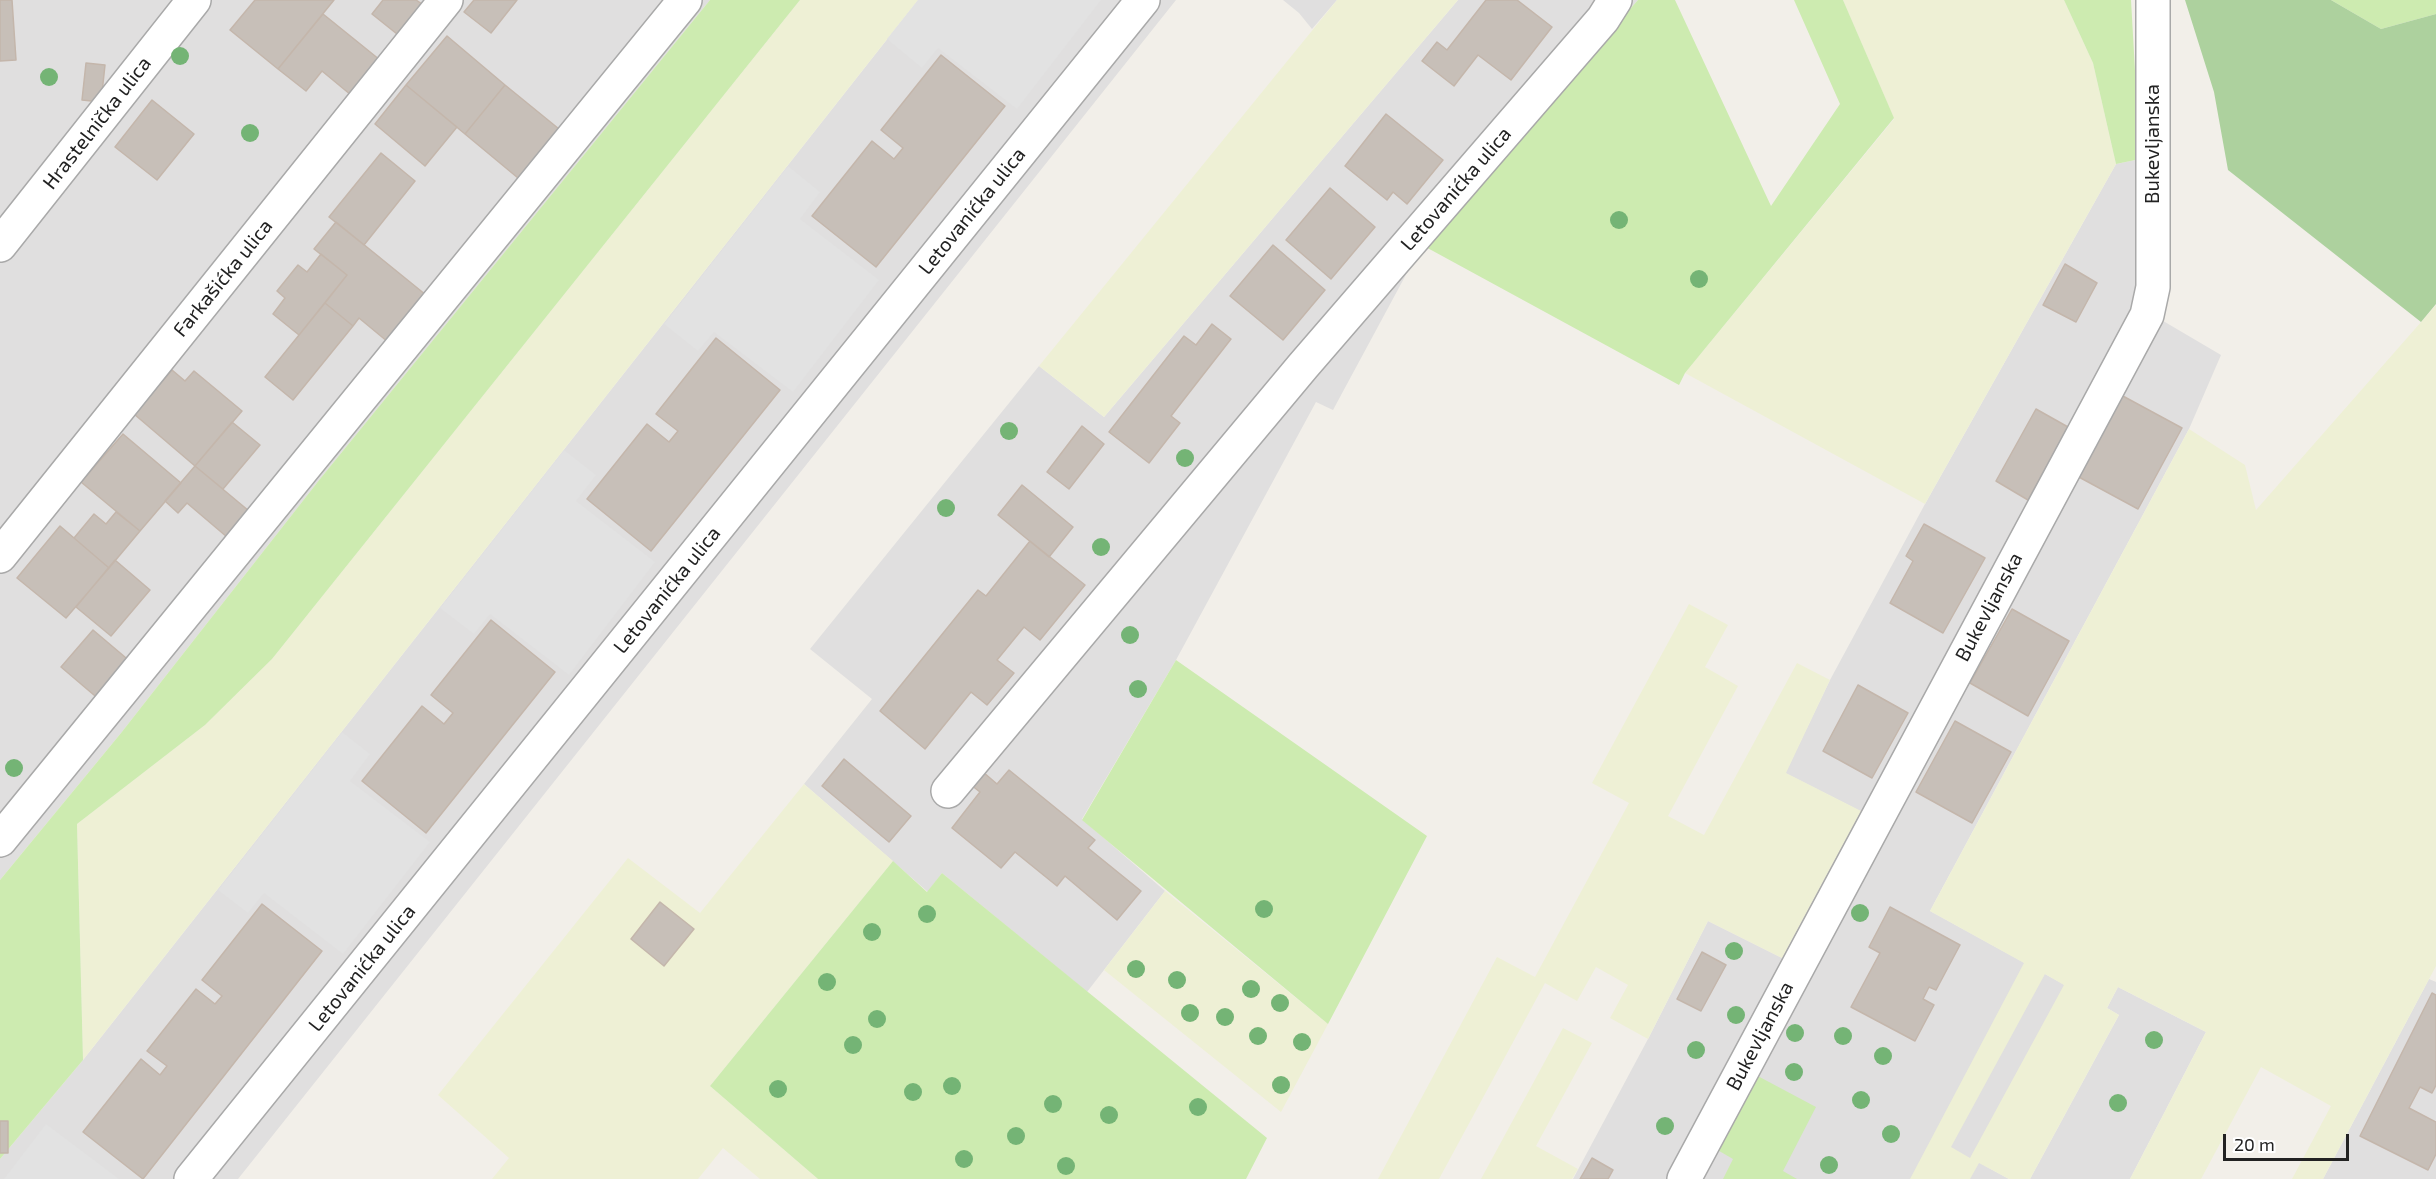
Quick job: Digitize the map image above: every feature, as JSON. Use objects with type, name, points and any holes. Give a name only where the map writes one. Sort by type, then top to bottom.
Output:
[{"type":"street","name":"Hrastelnička ulica","points":[[0,245],[194,0]]},
{"type":"street","name":"Farkašićka ulica","points":[[0,556],[446,0]]},
{"type":"street","points":[[0,840],[685,0]]},
{"type":"street","name":"Letovanićka ulica","points":[[191,1179],[1143,0]]},
{"type":"street","name":"Letovanićka ulica","points":[[948,791],[1302,366],[1595,28],[1615,0]]},
{"type":"street","name":"Bukevljanska","points":[[1684,1179],[2147,315],[2153,287],[2153,0]]},
{"type":"shaded area","points":[[0,0],[710,0],[320,479],[121,733],[0,880]]},
{"type":"shaded area","points":[[918,0],[1176,0],[238,1179],[0,1179],[0,1159],[83,1060]]},
{"type":"shaded area","points":[[918,0],[1101,0],[1017,109],[938,48],[922,68],[887,39]]},
{"type":"shaded area","points":[[1283,0],[1337,0],[1312,29],[1299,13]]},
{"type":"shaded area","points":[[1458,0],[1638,0],[1422,245],[1333,410],[1316,402],[1176,660],[1082,819],[1165,891],[1087,992],[942,873],[928,892],[804,784],[872,699],[810,649],[1039,366],[1104,417]]},
{"type":"shaded area","points":[[2140,159],[2136,305],[2221,355],[2189,429],[1930,911],[2065,985],[1971,1158],[2009,1179],[1573,1179],[1708,921],[1782,958],[1860,811],[1785,773],[1830,680],[1925,504],[2116,164]]},
{"type":"shaded area","points":[[788,166],[820,192],[800,219],[879,280],[793,392],[714,332],[698,351],[664,324]]},
{"type":"shaded area","points":[[564,450],[596,475],[576,501],[655,562],[569,675],[490,614],[474,634],[440,608]]},
{"type":"shaded area","points":[[342,732],[370,754],[350,781],[430,842],[343,954],[264,893],[248,913],[218,890]]},
{"type":"shaded area","points":[[2429,979],[2436,982],[2436,1179],[2323,1179]]},
{"type":"shaded area","points":[[2118,987],[2206,1032],[2130,1179],[2030,1179],[2119,1015],[2107,1008]]},
{"type":"shaded area","points":[[46,1124],[119,1179],[4,1179]]},
{"type":"green space","points":[[710,0],[800,0],[272,659],[205,725],[77,824],[83,1060],[0,1159],[0,880],[121,733],[320,479]]},
{"type":"green space","points":[[800,0],[918,0],[83,1060],[77,824],[205,725],[272,659]]},
{"type":"green space","points":[[1337,0],[1458,0],[1104,417],[1039,366]]},
{"type":"green space","points":[[1638,0],[1675,0],[1771,206],[1840,104],[1794,0],[1843,0],[1894,118],[1685,373],[1679,385],[1422,245]]},
{"type":"green space","points":[[1843,0],[2064,0],[2093,63],[2116,164],[1925,504],[1685,373],[1894,119]]},
{"type":"green space","points":[[2064,0],[2131,0],[2140,159],[2116,164],[2093,63]]},
{"type":"green space","points":[[2185,0],[2331,0],[2381,29],[2436,14],[2436,304],[2421,322],[2228,170],[2214,92]]},
{"type":"green space","points":[[2331,0],[2436,0],[2436,14],[2381,29]]},
{"type":"green space","points":[[2436,305],[2436,966],[2323,1179],[2292,1179],[2331,1106],[2261,1067],[2201,1179],[2130,1179],[2206,1032],[2118,987],[2107,1008],[2119,1015],[2030,1179],[2009,1179],[1979,1163],[1970,1179],[1910,1179],[2024,963],[1930,911],[2189,429],[2245,465],[2256,510]],"holes":[[[2045,974],[2064,985],[1970,1158],[1951,1147]]]},
{"type":"green space","points":[[1689,604],[1728,625],[1705,667],[1738,686],[1668,816],[1704,835],[1797,663],[1830,680],[1786,773],[1861,811],[1782,958],[1708,921],[1648,1039],[1610,1018],[1628,985],[1596,967],[1577,1001],[1545,983],[1439,1179],[1378,1179],[1497,957],[1535,977],[1629,803],[1592,783]]},
{"type":"green space","points":[[1176,660],[1427,836],[1328,1024],[1082,820]]},
{"type":"green space","points":[[804,784],[893,861],[710,1086],[818,1179],[760,1179],[723,1148],[698,1179],[492,1179],[509,1158],[438,1095],[628,858],[700,913]]},
{"type":"green space","points":[[893,861],[927,892],[942,873],[1267,1138],[1246,1179],[818,1179],[710,1086]]},
{"type":"green space","points":[[1165,891],[1328,1024],[1281,1112],[1104,970]]},
{"type":"green space","points":[[1563,1028],[1592,1043],[1536,1146],[1578,1169],[1572,1179],[1481,1179]]},
{"type":"green space","points":[[1754,1074],[1816,1107],[1783,1171],[1797,1179],[1723,1179],[1733,1159],[1714,1148]]},
{"type":"building","points":[[0,0],[12,0],[16,60],[0,61]]},
{"type":"building","points":[[255,0],[334,0],[278,69],[230,30]]},
{"type":"building","points":[[383,0],[416,0],[422,4],[397,34],[372,14]]},
{"type":"building","points":[[474,0],[517,0],[491,33],[464,12]]},
{"type":"building","points":[[1486,0],[1517,0],[1552,27],[1511,80],[1478,55],[1454,86],[1422,61],[1437,42],[1447,50]]},
{"type":"building","points":[[323,14],[380,60],[351,95],[322,71],[306,91],[278,69]]},
{"type":"building","points":[[447,36],[505,85],[465,134],[406,85]]},
{"type":"building","points":[[941,55],[1005,106],[876,267],[812,216],[872,141],[894,159],[903,148],[881,130]]},
{"type":"building","points":[[86,63],[105,65],[101,102],[82,100]]},
{"type":"building","points":[[406,85],[457,127],[425,166],[375,124]]},
{"type":"building","points":[[505,85],[559,129],[518,178],[465,134]]},
{"type":"building","points":[[152,100],[194,134],[157,180],[115,147]]},
{"type":"building","points":[[1386,114],[1443,160],[1407,204],[1393,192],[1387,200],[1345,166]]},
{"type":"building","points":[[381,153],[415,181],[364,245],[329,217]]},
{"type":"building","points":[[1330,188],[1375,227],[1331,279],[1286,240]]},
{"type":"building","points":[[336,222],[426,295],[388,342],[359,318],[353,326],[325,303],[347,275],[314,249]]},
{"type":"building","points":[[1273,245],[1325,290],[1283,340],[1230,296]]},
{"type":"building","points":[[321,254],[347,275],[299,335],[273,314],[285,298],[277,291],[298,265],[307,272]]},
{"type":"building","points":[[2065,264],[2097,283],[2076,322],[2043,305]]},
{"type":"building","points":[[325,303],[353,326],[293,400],[265,377]]},
{"type":"building","points":[[1212,324],[1231,339],[1171,416],[1180,423],[1149,463],[1109,432],[1184,336],[1196,345]]},
{"type":"building","points":[[716,338],[780,390],[651,551],[587,499],[647,424],[669,442],[678,431],[656,414]]},
{"type":"building","points":[[172,370],[185,381],[194,371],[242,411],[195,466],[134,414]]},
{"type":"building","points":[[2121,395],[2182,428],[2138,509],[2077,476]]},
{"type":"building","points":[[2036,409],[2068,427],[2028,500],[1996,481]]},
{"type":"building","points":[[232,422],[260,445],[223,489],[195,466]]},
{"type":"building","points":[[1082,426],[1104,444],[1069,489],[1047,472]]},
{"type":"building","points":[[123,434],[181,483],[140,531],[81,482]]},
{"type":"building","points":[[195,466],[249,511],[227,537],[187,503],[178,513],[165,501]]},
{"type":"building","points":[[1022,485],[1073,527],[1049,557],[998,515]]},
{"type":"building","points":[[116,512],[140,531],[109,568],[74,538],[94,514],[106,524]]},
{"type":"building","points":[[1924,524],[1985,558],[1943,633],[1890,603],[1913,561],[1906,556]]},
{"type":"building","points":[[60,526],[109,568],[66,618],[17,578]]},
{"type":"building","points":[[1030,541],[1085,585],[1040,640],[1024,627],[997,660],[1014,673],[987,705],[971,692],[925,749],[880,711],[978,590],[986,596]]},
{"type":"building","points":[[115,560],[150,590],[111,636],[76,607]]},
{"type":"building","points":[[2012,609],[2069,641],[2028,716],[1970,683]]},
{"type":"building","points":[[491,620],[555,672],[426,833],[362,781],[422,706],[444,724],[453,713],[431,695]]},
{"type":"building","points":[[93,630],[132,663],[101,701],[61,667]]},
{"type":"building","points":[[1858,685],[1908,713],[1872,778],[1823,751]]},
{"type":"building","points":[[1955,721],[2011,752],[1972,823],[1916,792]]},
{"type":"building","points":[[844,759],[911,816],[889,842],[822,786]]},
{"type":"building","points":[[1009,770],[1095,840],[1088,848],[1141,891],[1117,920],[1065,876],[1057,886],[1015,852],[1001,868],[952,828],[980,792],[971,785],[983,772],[997,784]]},
{"type":"building","points":[[660,902],[694,929],[664,966],[631,939]]},
{"type":"building","points":[[262,904],[322,951],[143,1179],[83,1132],[141,1059],[160,1075],[167,1066],[147,1051],[196,989],[215,1004],[222,996],[202,980]]},
{"type":"building","points":[[1890,907],[1960,945],[1936,990],[1929,987],[1923,999],[1934,1005],[1915,1041],[1851,1007],[1880,953],[1869,947]]},
{"type":"building","points":[[1702,952],[1726,965],[1701,1011],[1677,999]]},
{"type":"building","points":[[2432,993],[2436,995],[2436,1085],[2432,1093],[2420,1087],[2409,1108],[2436,1122],[2436,1154],[2428,1170],[2360,1136]]},
{"type":"building","points":[[0,1121],[8,1121],[8,1153],[0,1153]]},
{"type":"building","points":[[1592,1158],[1613,1170],[1608,1179],[1580,1179]]}]
